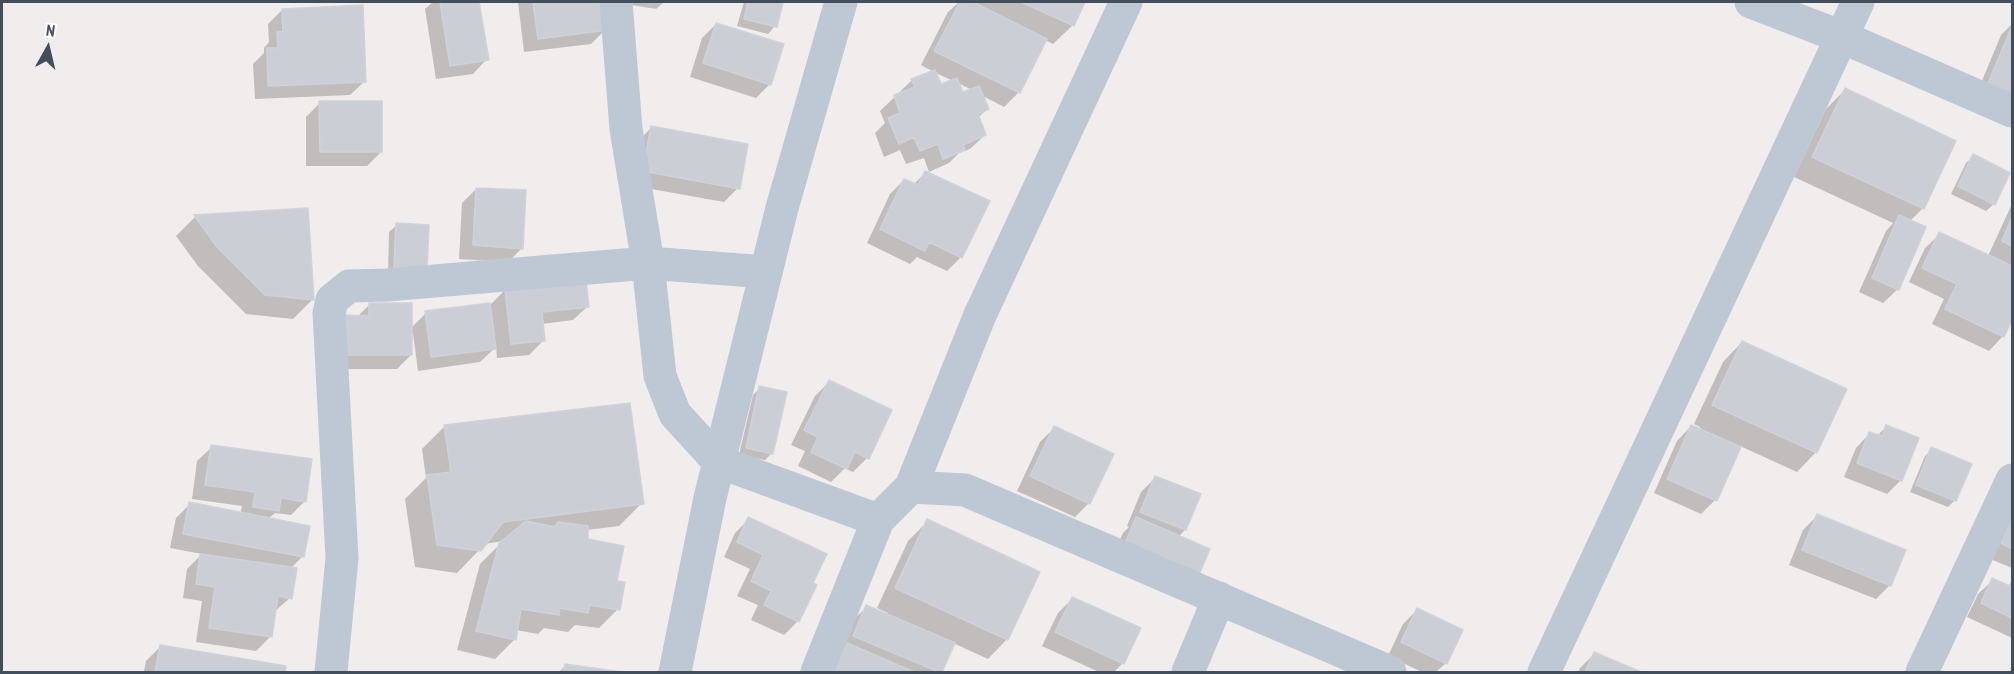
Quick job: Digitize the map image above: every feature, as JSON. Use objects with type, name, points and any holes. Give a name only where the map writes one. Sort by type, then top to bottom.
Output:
[{"type":"street","points":[[616,2],[626,129],[648,263],[660,376],[675,414],[719,462],[878,520]]},
{"type":"street","points":[[675,672],[710,498],[785,196],[841,2]]},
{"type":"street","points":[[817,672],[878,520],[911,487],[980,315],[1126,2]]},
{"type":"street","points":[[1751,2],[1842,36],[2013,111]]},
{"type":"street","points":[[1544,672],[1858,2]]},
{"type":"street","points":[[331,672],[342,558],[329,312],[332,300],[349,286],[387,285],[648,263],[766,272]]},
{"type":"street","points":[[1922,672],[2013,480]]},
{"type":"street","points":[[911,487],[964,490],[1390,672]]},
{"type":"street","points":[[1188,672],[1219,598]]},
{"type":"building","points":[[440,2],[479,2],[489,60],[450,66]]},
{"type":"building","points":[[533,2],[603,2],[607,30],[538,39]]},
{"type":"building","points":[[748,2],[783,2],[777,27],[744,19]]},
{"type":"building","points":[[960,2],[973,2],[1047,39],[1020,93],[934,51]]},
{"type":"building","points":[[1021,2],[1085,2],[1074,26]]},
{"type":"building","points":[[363,5],[366,82],[268,86],[267,48],[278,48],[277,32],[283,32],[282,9]]},
{"type":"building","points":[[716,23],[784,44],[771,85],[703,63]]},
{"type":"building","points":[[2012,26],[2012,105],[1984,93]]},
{"type":"building","points":[[935,70],[941,84],[957,78],[963,92],[979,86],[989,109],[978,114],[986,135],[963,145],[965,150],[943,159],[938,144],[920,151],[914,137],[899,144],[888,118],[900,113],[894,95],[915,87],[911,79]]},
{"type":"building","points":[[1845,88],[1956,141],[1924,209],[1812,157]]},
{"type":"building","points":[[319,101],[382,101],[382,152],[320,152]]},
{"type":"building","points":[[651,126],[748,144],[740,189],[643,171]]},
{"type":"building","points":[[1973,154],[2010,173],[1995,205],[1958,186]]},
{"type":"building","points":[[925,171],[990,201],[962,258],[929,242],[925,251],[880,229],[904,179],[918,185]]},
{"type":"building","points":[[476,188],[526,190],[523,249],[473,245]]},
{"type":"building","points":[[308,208],[314,300],[265,295],[217,247],[194,215]]},
{"type":"building","points":[[1899,215],[1926,227],[1899,290],[1872,278]]},
{"type":"building","points":[[2012,217],[2012,246],[2002,241]]},
{"type":"building","points":[[396,223],[429,225],[427,269],[394,268]]},
{"type":"building","points":[[1939,232],[2012,266],[2012,320],[2004,337],[1945,309],[1957,284],[1922,268]]},
{"type":"building","points":[[586,280],[589,307],[542,312],[545,341],[511,344],[505,289]]},
{"type":"building","points":[[369,303],[412,303],[412,355],[342,355],[342,315],[369,316]]},
{"type":"building","points":[[490,303],[496,349],[431,357],[425,311]]},
{"type":"building","points":[[1742,341],[1847,389],[1817,453],[1712,405]]},
{"type":"building","points":[[829,380],[892,410],[869,459],[855,452],[847,469],[811,452],[818,437],[804,430]]},
{"type":"building","points":[[759,386],[787,392],[773,454],[746,448]]},
{"type":"building","points":[[630,403],[644,504],[503,522],[481,551],[437,545],[427,475],[451,472],[444,425]]},
{"type":"building","points":[[1691,425],[1741,447],[1717,501],[1667,479]]},
{"type":"building","points":[[1886,425],[1919,438],[1902,481],[1857,463],[1869,432],[1882,436]]},
{"type":"building","points":[[1054,426],[1114,454],[1090,504],[1030,476]]},
{"type":"building","points":[[211,445],[312,459],[306,502],[281,498],[279,511],[253,507],[255,492],[205,485]]},
{"type":"building","points":[[1931,447],[1972,464],[1956,501],[1916,485]]},
{"type":"building","points":[[1155,476],[1201,494],[1186,530],[1140,512]]},
{"type":"building","points":[[189,502],[310,526],[304,557],[183,534]]},
{"type":"building","points":[[1817,514],[1906,550],[1891,586],[1802,550]]},
{"type":"building","points":[[748,517],[827,554],[813,583],[817,585],[799,622],[764,605],[771,591],[751,581],[763,555],[737,542]]},
{"type":"building","points":[[1136,517],[1210,549],[1197,579],[1124,546]]},
{"type":"building","points":[[2012,517],[2012,549],[2001,543]]},
{"type":"building","points":[[927,519],[1040,572],[1008,640],[895,588]]},
{"type":"building","points":[[526,521],[555,527],[558,522],[588,526],[588,539],[624,546],[617,581],[625,582],[620,610],[590,605],[588,613],[560,608],[559,615],[521,609],[516,640],[476,631],[499,543]]},
{"type":"building","points":[[200,554],[297,568],[292,599],[278,596],[272,637],[209,628],[215,587],[196,584]]},
{"type":"building","points":[[1992,578],[2012,587],[2012,618],[1981,603]]},
{"type":"building","points":[[1072,597],[1141,628],[1124,664],[1055,632]]},
{"type":"building","points":[[866,605],[955,643],[942,672],[853,636]]},
{"type":"building","points":[[1417,608],[1463,630],[1447,664],[1401,642]]},
{"type":"building","points":[[847,643],[914,672],[834,672]]},
{"type":"building","points":[[160,645],[286,666],[285,672],[155,672]]},
{"type":"building","points":[[1594,652],[1641,672],[1585,672]]},
{"type":"building","points":[[565,664],[622,672],[563,672]]}]
